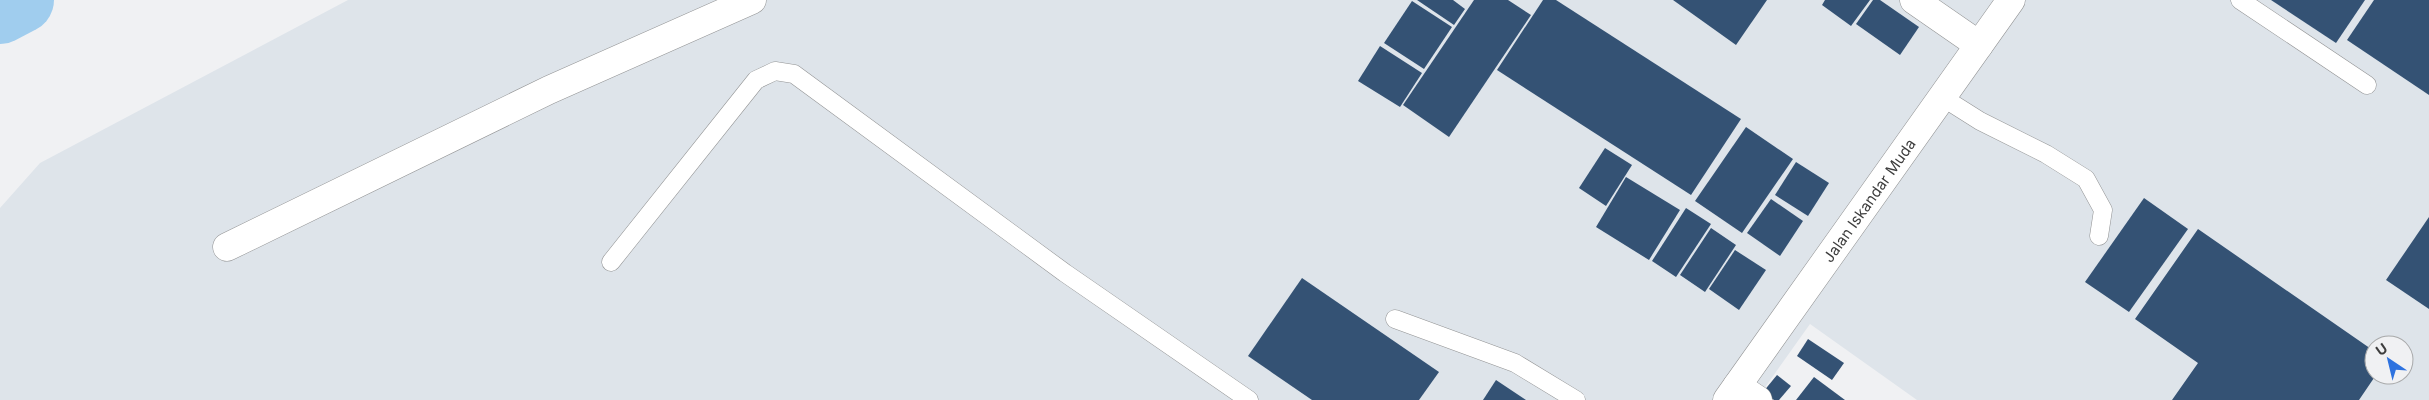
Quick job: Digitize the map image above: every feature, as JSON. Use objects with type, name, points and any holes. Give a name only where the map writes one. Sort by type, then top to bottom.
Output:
[{"type":"street","points":[[227,247],[549,90],[752,0]]},
{"type":"street","points":[[1914,0],[1979,45]]},
{"type":"street","name":"Jalan Iskandar Muda","points":[[1741,395],[1942,97],[2011,0]]},
{"type":"lane","points":[[2240,0],[2367,85]]},
{"type":"lane","points":[[611,262],[756,80],[776,71],[794,74],[1065,273],[1249,400]]},
{"type":"lane","points":[[1942,97],[1980,121],[2046,154],[2086,179],[2103,210],[2099,236]]},
{"type":"lane","points":[[1395,319],[1515,363],[1576,400]]},
{"type":"shaded area","points":[[348,0],[2429,0],[2429,400],[1917,400],[1810,324],[1756,400],[0,400],[0,208],[40,163]]},
{"type":"building","points":[[1417,0],[1453,0],[1465,9],[1454,25]]},
{"type":"building","points":[[1474,0],[1508,0],[1531,15],[1449,137],[1403,105]]},
{"type":"building","points":[[1543,0],[1556,0],[1741,119],[1691,195],[1497,70]]},
{"type":"building","points":[[1673,0],[1767,0],[1736,45]]},
{"type":"building","points":[[1825,0],[1870,0],[1851,26],[1822,5]]},
{"type":"building","points":[[1873,0],[1880,0],[1919,27],[1900,55],[1856,24]]},
{"type":"building","points":[[2271,0],[2365,0],[2336,43]]},
{"type":"building","points":[[2374,0],[2429,0],[2429,95],[2347,40]]},
{"type":"building","points":[[1412,1],[1452,27],[1424,69],[1384,43]]},
{"type":"building","points":[[1380,46],[1422,73],[1400,107],[1358,81]]},
{"type":"building","points":[[1746,127],[1793,159],[1742,233],[1695,201]]},
{"type":"building","points":[[1605,148],[1632,165],[1606,206],[1579,188]]},
{"type":"building","points":[[1796,162],[1829,183],[1808,216],[1775,195]]},
{"type":"building","points":[[1626,177],[1680,210],[1649,260],[1596,227]]},
{"type":"building","points":[[2144,198],[2188,229],[2129,312],[2085,282]]},
{"type":"building","points":[[1771,199],[1803,221],[1780,256],[1747,233]]},
{"type":"building","points":[[1686,208],[1711,224],[1676,277],[1652,261]]},
{"type":"building","points":[[2429,217],[2429,309],[2386,280]]},
{"type":"building","points":[[1711,228],[1736,245],[1705,292],[1680,275]]},
{"type":"building","points":[[2198,229],[2364,344],[2364,385],[2369,385],[2359,400],[2172,400],[2198,363],[2135,319]]},
{"type":"building","points":[[1735,250],[1766,270],[1739,310],[1709,289]]},
{"type":"building","points":[[1302,278],[1439,372],[1419,400],[1312,400],[1248,356]]},
{"type":"building","points":[[1808,339],[1844,363],[1832,380],[1797,356]]},
{"type":"building","points":[[1777,375],[1791,386],[1779,400],[1774,400],[1763,392]]},
{"type":"building","points":[[1814,377],[1845,400],[1796,400]]},
{"type":"building","points":[[1496,380],[1526,400],[1483,400]]},
{"type":"waterway","points":[[0,11],[21,0]]}]
